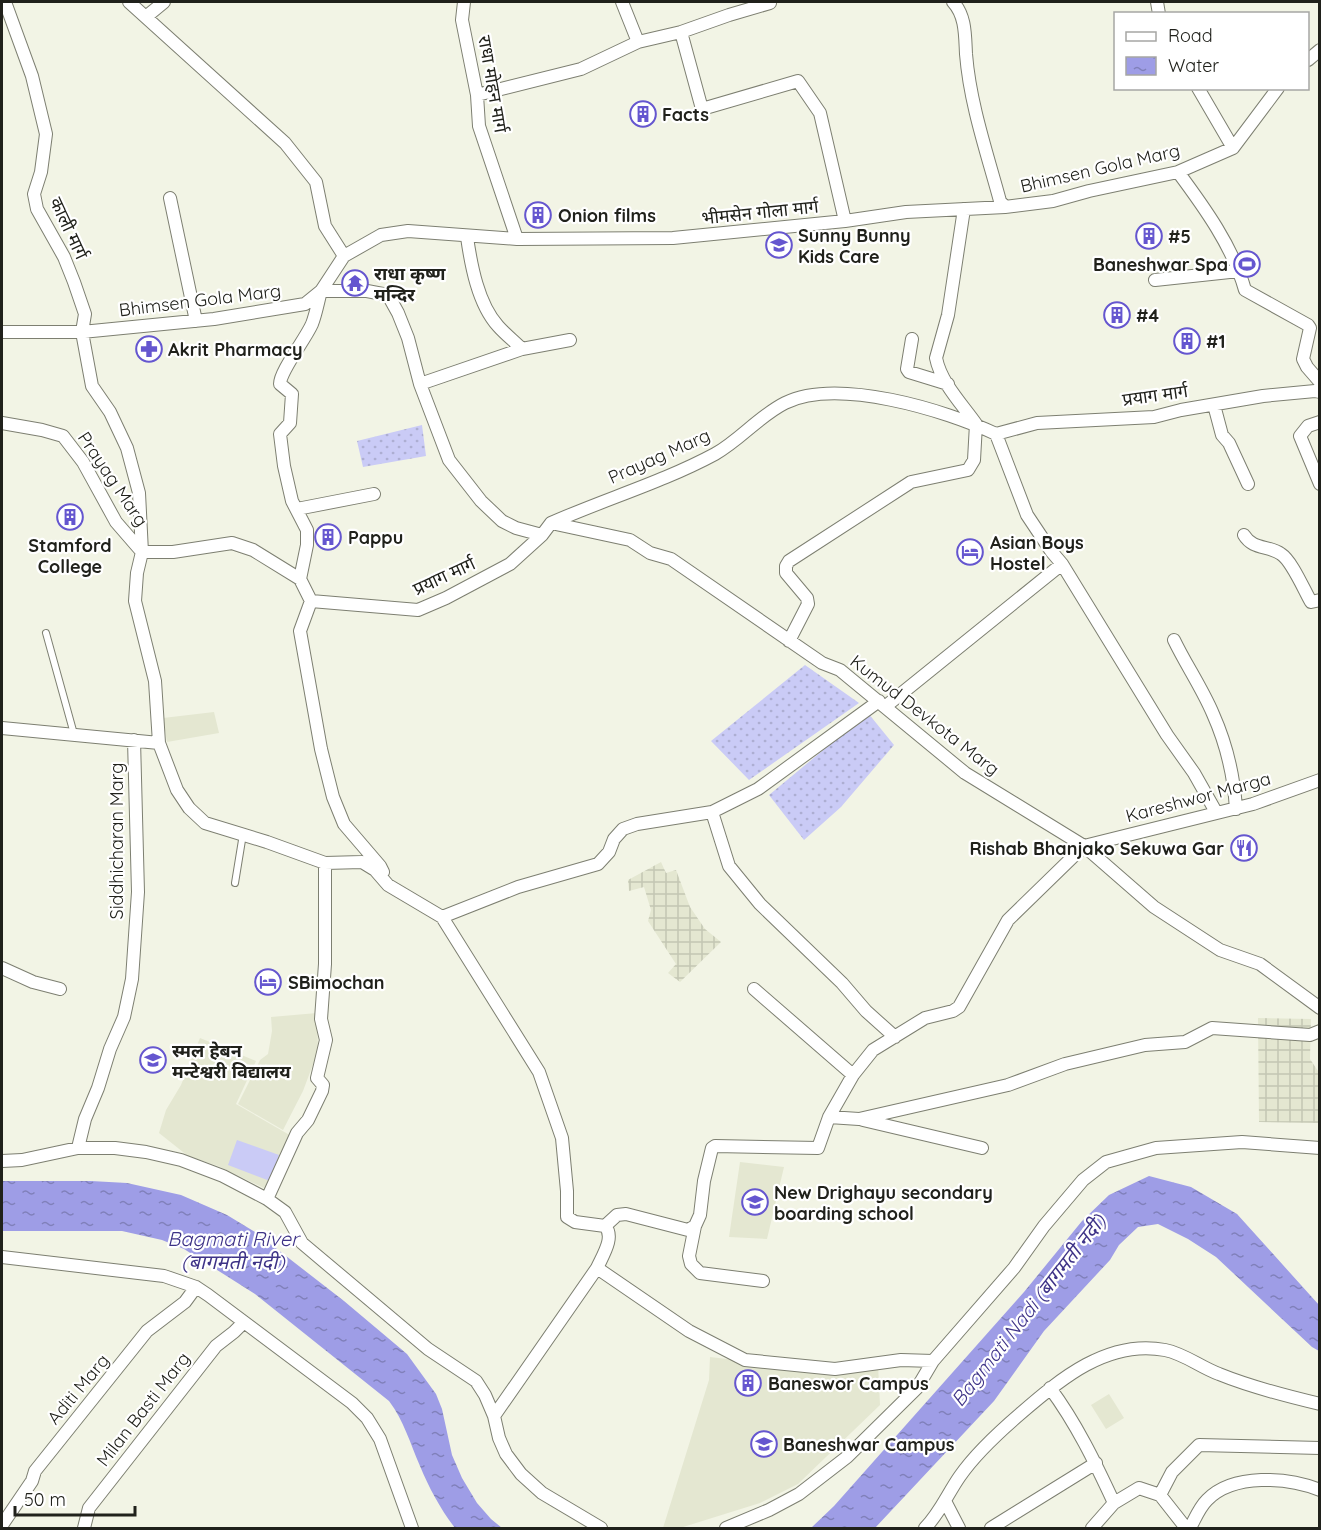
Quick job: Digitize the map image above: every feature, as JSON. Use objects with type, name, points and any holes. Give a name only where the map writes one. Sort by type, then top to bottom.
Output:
[{"type":"street","name":"काली मार्ग","points":[[5,2],[32,76],[46,134],[41,172],[34,194],[37,208],[47,230],[64,256],[74,282],[85,314],[82,332],[92,386],[110,412],[127,448],[139,493],[142,552],[137,573],[135,601],[155,681],[159,743],[177,790],[189,808],[205,823],[325,863]]},
{"type":"street","points":[[129,2],[285,142],[316,182],[325,226],[344,256]]},
{"type":"street","points":[[147,16],[164,2]]},
{"type":"street","name":"राधा मोहन मार्ग","points":[[464,2],[462,20],[477,95],[479,126],[517,239]]},
{"type":"street","points":[[622,2],[638,42]]},
{"type":"street","points":[[477,95],[580,69],[638,42],[681,32],[769,2]]},
{"type":"street","points":[[953,2],[961,10],[968,75],[978,120],[1000,201],[1005,207]]},
{"type":"street","points":[[681,32],[702,109],[798,81],[820,113],[845,221]]},
{"type":"street","points":[[1199,90],[1233,148]]},
{"type":"street","name":"Bhimsen Gola Marg","points":[[1005,207],[1053,201],[1178,172],[1233,148],[1276,90]]},
{"type":"street","points":[[1178,172],[1209,216],[1239,271],[1246,291],[1306,321],[1310,328],[1303,359],[1320,382]]},
{"type":"street","points":[[170,198],[196,321]]},
{"type":"street","name":"भीमसेन गोला मार्ग","points":[[517,239],[673,238],[845,221],[906,212],[1005,207]]},
{"type":"street","points":[[789,641],[808,604],[807,598],[786,573],[789,561],[910,482],[968,470],[974,460],[976,424],[953,394],[937,365],[936,358],[948,315],[964,210]]},
{"type":"street","name":"Bhimsen Gola Marg","points":[[2,332],[82,332],[196,321],[305,304],[321,291],[344,256],[381,235],[408,231],[517,239]]},
{"type":"street","points":[[467,237],[471,270],[482,298],[496,324],[522,349]]},
{"type":"street","points":[[1155,280],[1239,271]]},
{"type":"street","points":[[388,885],[380,866],[344,824],[333,797],[321,749],[300,631],[311,601],[300,579],[308,544],[307,530],[292,501],[284,466],[280,434],[290,423],[292,394],[280,384],[280,377],[300,348],[312,323],[321,291],[366,291],[388,296],[408,338],[420,384],[449,459],[481,501],[502,521],[516,528],[542,535],[551,523]]},
{"type":"street","points":[[912,339],[907,369],[909,372],[948,384]]},
{"type":"street","points":[[420,384],[522,349],[570,340]]},
{"type":"street","name":"प्रयाग मार्ग","points":[[996,434],[1037,423],[1154,417],[1263,396],[1315,390],[1320,392]]},
{"type":"street","name":"Prayag Marg","points":[[551,523],[717,453],[785,403],[821,394],[861,395],[916,405],[976,424],[996,434]]},
{"type":"street","points":[[1214,405],[1222,435],[1229,442],[1248,484]]},
{"type":"street","points":[[1320,422],[1308,426],[1300,436],[1320,484]]},
{"type":"street","name":"Prayag Marg","points":[[2,423],[63,436],[89,472],[116,522],[142,552],[173,552],[232,543],[253,550],[300,579]]},
{"type":"street","points":[[996,434],[1028,515],[1062,564],[1167,735],[1194,773],[1216,812]]},
{"type":"street","points":[[297,509],[374,495]]},
{"type":"street","name":"Kumud Devkota Marg","points":[[551,523],[630,540],[650,553],[671,559],[822,663],[840,670],[965,773],[1084,846],[1154,907],[1220,950],[1260,964],[1320,1008]]},
{"type":"street","name":"प्रयाग मार्ग","points":[[311,601],[418,610],[510,564],[542,535]]},
{"type":"street","points":[[1244,535],[1256,547],[1282,554],[1288,560],[1311,602],[1320,600]]},
{"type":"street","points":[[442,917],[518,887],[598,864],[609,852],[614,839],[623,829],[637,824],[712,812],[758,789],[882,703],[1062,564]]},
{"type":"street","points":[[1174,640],[1213,712],[1230,770],[1236,808]]},
{"type":"street","points":[[2,728],[159,743]]},
{"type":"street","name":"Siddhicharan Marg","points":[[78,1148],[85,1119],[124,1017],[132,979],[138,892],[134,740]]},
{"type":"street","name":"Kareshwor Marga","points":[[1084,846],[1236,808],[1320,780]]},
{"type":"street","points":[[712,812],[729,866],[760,904],[842,983],[866,1011],[895,1037]]},
{"type":"street","points":[[763,1281],[700,1273],[691,1264],[690,1256],[712,1148],[715,1146],[818,1148],[829,1117],[853,1075],[873,1050],[925,1018],[953,1011],[959,1007],[1008,920],[1084,846]]},
{"type":"street","points":[[267,1199],[297,1133],[308,1120],[323,1085],[317,1078],[326,1040],[321,1019],[325,964],[325,863],[362,862],[375,870],[388,885],[442,917],[539,1072],[562,1138],[567,1217],[570,1221],[605,1226],[609,1230],[609,1240],[597,1268],[495,1416]]},
{"type":"street","points":[[2,968],[33,982],[60,989]]},
{"type":"street","points":[[754,989],[853,1075]]},
{"type":"street","points":[[859,1119],[1008,1085],[1065,1064],[1145,1045],[1185,1042],[1212,1028],[1310,1035],[1320,1031]]},
{"type":"street","points":[[829,1117],[859,1119],[982,1148]]},
{"type":"street","points":[[726,1528],[769,1510],[799,1494],[847,1457],[917,1388],[933,1361],[1014,1268],[1044,1226],[1076,1188],[1106,1162],[1156,1148],[1242,1142],[1320,1148]]},
{"type":"street","points":[[2,1161],[22,1160],[78,1148],[115,1148],[146,1152],[182,1160],[223,1176],[267,1199],[285,1212],[302,1243],[428,1349],[476,1381],[495,1416],[499,1438],[506,1454],[521,1474],[542,1492],[601,1528]]},
{"type":"street","points":[[605,1226],[617,1215],[626,1214],[687,1230],[697,1220]]},
{"type":"street","points":[[2,1257],[164,1276],[196,1287],[352,1403],[367,1418],[380,1439],[412,1528]]},
{"type":"street","points":[[597,1268],[689,1331],[745,1360],[835,1369],[901,1360],[933,1361]]},
{"type":"street","name":"Aditi Marg","points":[[2,1525],[32,1481],[35,1471],[147,1331],[185,1302],[196,1287]]},
{"type":"street","name":"Milan Basti Marg","points":[[84,1528],[88,1508],[127,1456],[216,1346],[244,1322]]},
{"type":"street","points":[[925,1528],[934,1519],[961,1475],[1006,1426],[1050,1388],[1070,1374],[1102,1358],[1130,1350],[1154,1349],[1183,1356],[1215,1373],[1256,1387],[1320,1404]]},
{"type":"street","points":[[1050,1388],[1066,1410],[1096,1463],[1114,1503]]},
{"type":"street","points":[[1160,1495],[1172,1472],[1199,1445],[1320,1448]]},
{"type":"street","points":[[991,1528],[1096,1463]]},
{"type":"street","points":[[1092,1528],[1114,1503],[1139,1488],[1160,1495],[1188,1528],[1207,1499],[1245,1481],[1273,1479],[1308,1485],[1320,1490]]},
{"type":"street","points":[[945,1501],[959,1528]]},
{"type":"lane","points":[[46,633],[74,734]]},
{"type":"lane","points":[[235,883],[243,834]]},
{"type":"shaded area","points":[[422,425],[426,456],[363,467],[357,441]]},
{"type":"shaded area","points":[[805,665],[859,703],[749,780],[711,741]]},
{"type":"shaded area","points":[[214,712],[219,733],[167,742],[163,718]]},
{"type":"shaded area","points":[[868,713],[894,745],[841,807],[804,840],[769,795]]},
{"type":"shaded area","points":[[661,862],[666,873],[676,870],[690,907],[705,929],[721,942],[680,982],[668,973],[676,964],[648,921],[651,910],[644,887],[629,891],[628,880]]},
{"type":"shaded area","points":[[317,1013],[318,1051],[303,1091],[283,1130],[238,1104],[260,1060],[268,1054],[272,1031],[271,1017]]},
{"type":"shaded area","points":[[1258,1018],[1311,1019],[1310,1059],[1318,1071],[1318,1123],[1259,1122]]},
{"type":"shaded area","points":[[200,1038],[256,1061],[236,1104],[293,1137],[268,1190],[218,1166],[188,1156],[159,1133],[166,1110],[181,1085]]},
{"type":"shaded area","points":[[237,1140],[279,1155],[270,1181],[228,1165]]},
{"type":"shaded area","name":"New Drighayu secondary boarding school","points":[[740,1162],[784,1167],[767,1239],[729,1237]]},
{"type":"shaded area","name":"Baneshwar Campus","points":[[710,1357],[878,1364],[880,1405],[798,1484],[760,1503],[680,1528],[663,1528],[709,1380]]},
{"type":"shaded area","points":[[1109,1394],[1124,1418],[1106,1429],[1091,1405]]},
{"type":"water","name":"Bagmati Nadi (बागमती नदी)","points":[[1149,1176],[1191,1187],[1237,1214],[1319,1305],[1319,1351],[1216,1257],[1158,1224],[1138,1227],[1119,1245],[1110,1260],[1044,1331],[994,1401],[875,1528],[811,1528],[834,1506],[1024,1292],[1082,1221],[1109,1195]]},
{"type":"water","name":"Bagmati River (बागमती नदी)","points":[[2,1181],[127,1183],[181,1195],[227,1215],[255,1232],[344,1301],[407,1354],[436,1394],[442,1409],[452,1455],[462,1478],[477,1503],[502,1528],[455,1528],[431,1491],[403,1424],[389,1401],[255,1294],[184,1249],[162,1240],[122,1231],[2,1231]]},
{"type":"place","name":"Facts","points":[[643,114]]},
{"type":"place","name":"Onion films","points":[[538,215]]},
{"type":"place","name":"#5","points":[[1149,236]]},
{"type":"place","name":"Sunny Bunny Kids Care","points":[[779,245]]},
{"type":"place","name":"Baneshwar Spa","points":[[1247,264]]},
{"type":"place","name":"राधा कृष्ण मन्दिर","points":[[355,283]]},
{"type":"place","name":"#4","points":[[1117,315]]},
{"type":"place","name":"#1","points":[[1187,341]]},
{"type":"place","name":"Akrit Pharmacy","points":[[149,349]]},
{"type":"place","name":"Stamford College","points":[[70,517]]},
{"type":"place","name":"Pappu","points":[[328,537]]},
{"type":"place","name":"Asian Boys Hostel","points":[[970,552]]},
{"type":"place","name":"Rishab Bhanjako Sekuwa Gar","points":[[1244,848]]},
{"type":"place","name":"SBimochan","points":[[268,982]]},
{"type":"place","name":"स्मल हेबन मन्टेश्वरी विद्यालय","points":[[153,1060]]},
{"type":"place","name":"New Drighayu secondary boarding school","points":[[755,1202]]},
{"type":"place","name":"Baneswor Campus","points":[[748,1383]]},
{"type":"place","name":"Baneshwar Campus","points":[[764,1444]]}]
